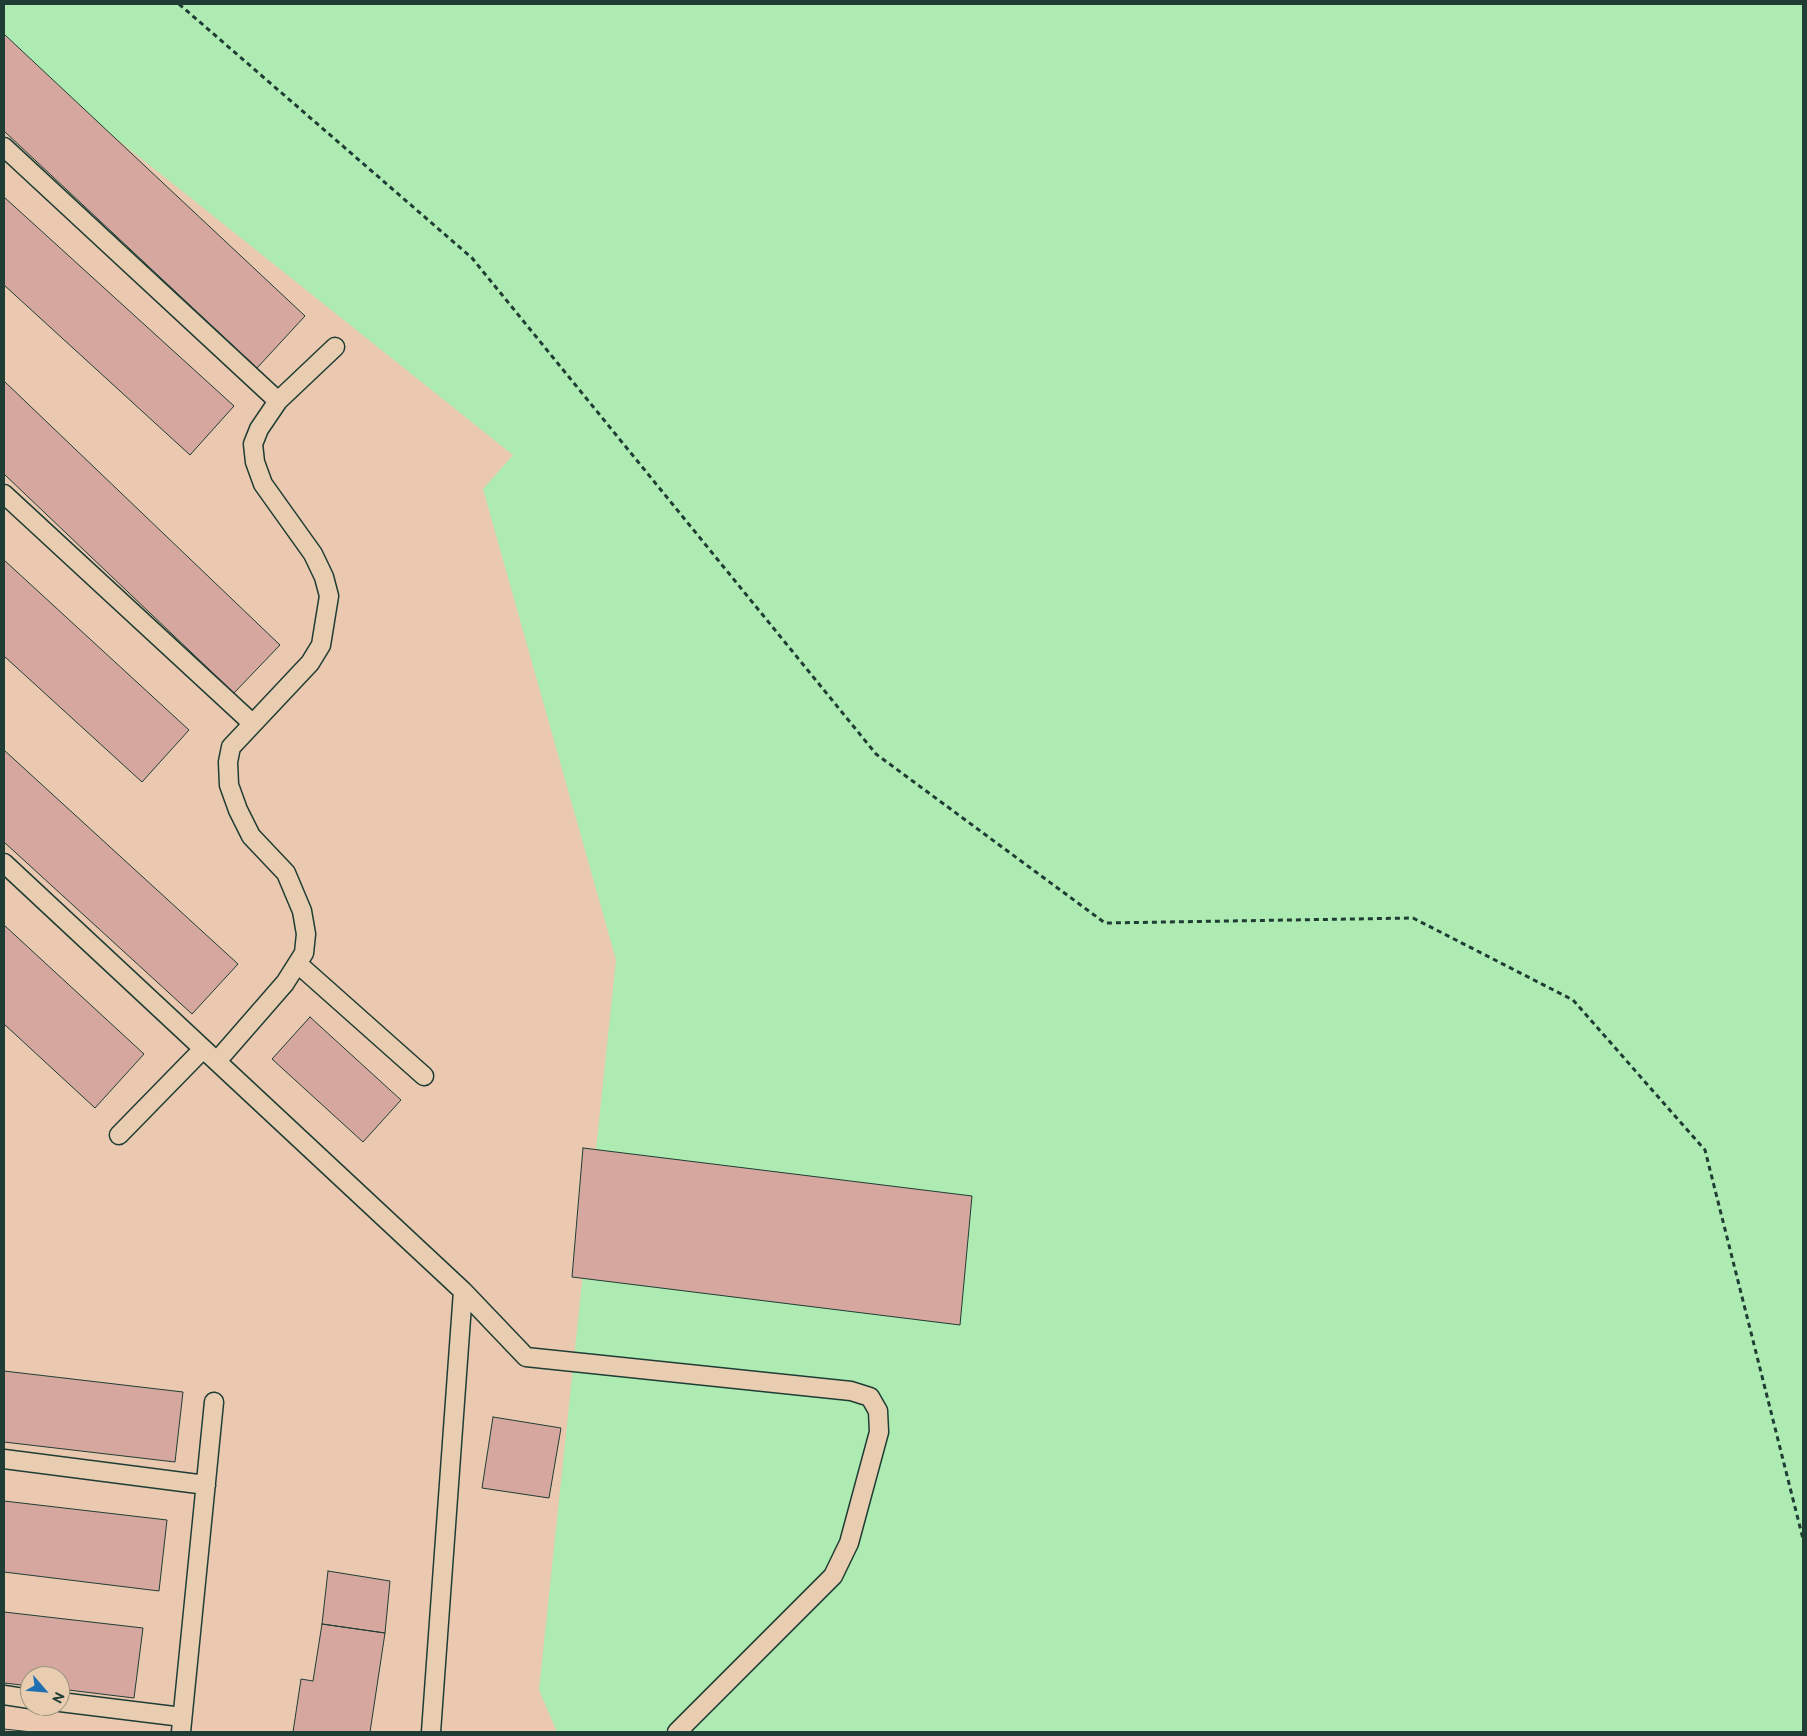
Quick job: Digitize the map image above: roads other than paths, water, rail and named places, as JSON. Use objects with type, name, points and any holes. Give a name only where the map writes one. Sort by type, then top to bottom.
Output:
[{"type":"lane","points":[[4,147],[278,402]]},
{"type":"lane","points":[[217,1061],[284,983],[304,953],[306,934],[302,911],[286,873],[251,836],[238,810],[229,785],[228,762],[231,747],[310,663],[321,645],[329,596],[324,577],[312,554],[263,484],[255,462],[254,444],[259,429],[278,402],[335,348]]},
{"type":"lane","points":[[4,494],[252,723]]},
{"type":"lane","points":[[4,862],[463,1290],[526,1357],[851,1391],[870,1397],[878,1411],[879,1432],[849,1543],[833,1576],[677,1732]]},
{"type":"lane","points":[[298,964],[424,1076]]},
{"type":"lane","points":[[119,1135],[203,1048]]},
{"type":"lane","points":[[431,1732],[463,1290]]},
{"type":"lane","points":[[70,1704],[181,1725],[214,1402]]},
{"type":"lane","points":[[4,1460],[206,1485]]},
{"type":"lane","points":[[4,1696],[20,1698]]}]
